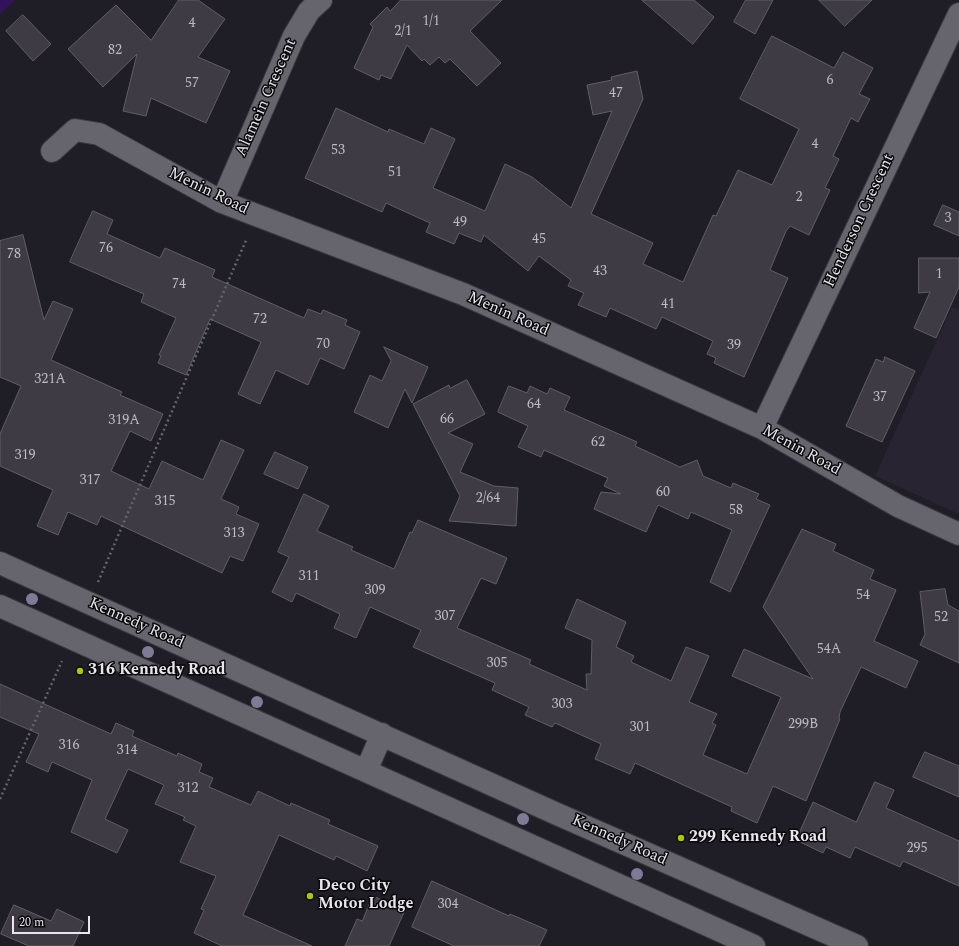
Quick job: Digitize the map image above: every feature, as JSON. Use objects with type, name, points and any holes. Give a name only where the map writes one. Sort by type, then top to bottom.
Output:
[{"type":"main road","name":"Alamein Crescent","points":[[222,202],[294,36],[309,11],[321,0]]},
{"type":"main road","name":"Henderson Crescent","points":[[762,428],[959,14]]},
{"type":"main road","name":"Menin Road","points":[[52,150],[75,130],[99,134],[222,202],[463,294],[762,428],[898,506],[959,534]]},
{"type":"main road","name":"Kennedy Road","points":[[0,563],[858,946]]},
{"type":"main road","points":[[0,606],[754,946]]},
{"type":"main road","points":[[366,771],[382,734]]},
{"type":"path","points":[[89,603],[248,238],[259,216]]},
{"type":"path","points":[[0,799],[73,639]]},
{"type":"shaded area","points":[[0,0],[15,0],[0,14]]},
{"type":"shaded area","points":[[952,307],[959,310],[959,514],[875,476]]},
{"type":"building","points":[[179,0],[198,0],[225,19],[198,57],[230,71],[206,123],[151,98],[146,116],[123,111],[137,54],[103,87],[68,49],[116,5],[151,40]]},
{"type":"building","points":[[401,0],[502,0],[470,31],[501,63],[477,86],[450,59],[445,63],[439,57],[430,65],[424,59],[422,61],[407,45],[391,79],[381,75],[379,80],[354,68],[373,27],[370,24],[387,7],[390,11]]},
{"type":"building","points":[[642,0],[694,0],[714,17],[693,44]]},
{"type":"building","points":[[746,0],[773,0],[755,34],[734,22]]},
{"type":"building","points":[[819,0],[872,0],[845,26]]},
{"type":"building","points":[[23,15],[51,44],[33,61],[6,31]]},
{"type":"building","points":[[772,36],[834,68],[843,52],[873,68],[859,94],[870,99],[858,122],[851,118],[833,156],[839,159],[825,188],[830,190],[809,235],[790,226],[786,231],[770,270],[788,278],[744,377],[714,363],[716,358],[707,354],[713,341],[662,317],[656,329],[610,308],[606,317],[578,305],[584,293],[568,286],[571,280],[539,256],[528,271],[484,235],[481,242],[459,233],[454,244],[426,232],[430,223],[386,203],[382,212],[305,178],[336,108],[388,132],[389,129],[424,144],[431,128],[455,139],[433,188],[485,211],[505,164],[532,177],[571,208],[612,111],[593,115],[587,85],[612,80],[611,77],[637,71],[643,99],[591,214],[653,243],[643,264],[683,282],[713,215],[716,216],[738,170],[772,185],[799,129],[740,99]]},
{"type":"building","points":[[943,205],[959,212],[959,236],[934,225]]},
{"type":"building","points":[[93,211],[113,220],[107,234],[160,258],[165,248],[215,270],[212,277],[304,318],[308,309],[321,314],[323,310],[347,320],[345,325],[360,332],[344,369],[320,358],[308,385],[276,370],[260,404],[238,394],[261,342],[210,319],[186,375],[158,363],[161,356],[159,355],[176,318],[141,302],[144,294],[70,262]]},
{"type":"building","points":[[23,235],[44,320],[53,301],[73,309],[51,360],[122,392],[120,395],[163,414],[151,441],[130,431],[111,471],[149,489],[162,461],[203,480],[221,440],[244,450],[221,499],[239,507],[236,514],[259,524],[243,561],[230,556],[222,573],[101,516],[97,525],[68,512],[58,535],[37,526],[53,490],[0,466],[0,434],[21,386],[0,377],[0,241]]},
{"type":"building","points":[[919,258],[959,258],[959,287],[936,338],[914,328],[930,292],[919,293]]},
{"type":"building","points":[[384,347],[428,367],[412,403],[405,389],[388,428],[354,412],[370,375],[382,381],[391,361]]},
{"type":"building","points":[[885,357],[915,371],[882,442],[846,426],[876,359],[883,362]]},
{"type":"building","points":[[467,380],[485,414],[448,433],[473,444],[460,472],[494,486],[518,488],[516,526],[449,521],[460,496],[413,404],[449,385],[450,388]]},
{"type":"building","points":[[509,386],[527,393],[530,386],[547,394],[550,388],[570,397],[564,410],[637,442],[635,446],[680,467],[697,460],[703,476],[731,488],[733,483],[759,494],[756,499],[770,505],[730,592],[710,582],[732,530],[691,512],[688,519],[658,505],[646,532],[594,509],[601,492],[621,494],[604,486],[608,478],[544,450],[541,457],[518,447],[528,426],[498,412]]},
{"type":"building","points":[[275,452],[308,467],[298,489],[264,474]]},
{"type":"building","points":[[304,494],[329,506],[317,531],[353,547],[351,550],[394,569],[410,532],[412,533],[418,520],[507,558],[496,584],[481,578],[457,628],[531,660],[529,664],[587,690],[586,674],[591,674],[592,640],[565,628],[577,599],[626,622],[616,647],[634,656],[631,662],[671,681],[686,647],[709,656],[689,702],[717,714],[712,723],[716,725],[703,755],[747,774],[781,697],[732,676],[744,649],[813,679],[763,607],[802,529],[836,544],[833,551],[874,570],[870,579],[896,590],[874,641],[918,661],[906,688],[861,667],[840,712],[840,719],[806,801],[773,786],[757,823],[731,811],[732,807],[635,763],[630,774],[595,759],[601,744],[555,723],[552,727],[525,715],[529,707],[492,690],[495,683],[413,647],[421,630],[370,607],[356,638],[334,628],[340,614],[296,593],[292,602],[272,592],[289,557],[278,552]]},
{"type":"building","points":[[945,589],[948,605],[959,611],[959,663],[920,645],[925,634],[920,592]]},
{"type":"building","points":[[0,684],[111,734],[116,723],[134,731],[132,736],[177,756],[178,753],[202,764],[199,772],[213,778],[209,787],[251,805],[258,791],[290,806],[291,803],[330,820],[328,824],[378,846],[367,871],[336,856],[334,860],[279,835],[243,915],[312,946],[222,946],[194,933],[204,910],[201,909],[216,876],[180,862],[196,826],[183,820],[185,817],[155,804],[164,785],[128,769],[105,819],[128,830],[117,853],[71,832],[92,780],[52,762],[48,772],[26,762],[39,734],[0,717]]},
{"type":"building","points":[[925,752],[959,766],[959,797],[913,777]]},
{"type":"building","points":[[875,782],[894,790],[886,808],[959,841],[959,886],[903,861],[900,867],[855,847],[850,858],[826,847],[823,853],[796,840],[813,802],[856,822]]},
{"type":"building","points":[[432,881],[509,916],[510,914],[547,930],[539,946],[454,946],[412,927]]},
{"type":"building","points":[[373,896],[405,910],[389,946],[345,946],[357,919],[362,921]]},
{"type":"building","points":[[14,905],[51,921],[57,909],[84,922],[73,946],[29,946],[1,934]]},
{"type":"place","name":"316 Kennedy Road","points":[[80,671]]},
{"type":"place","name":"299 Kennedy Road","points":[[681,838]]},
{"type":"place","name":"Deco City Motor Lodge","points":[[310,896]]}]
